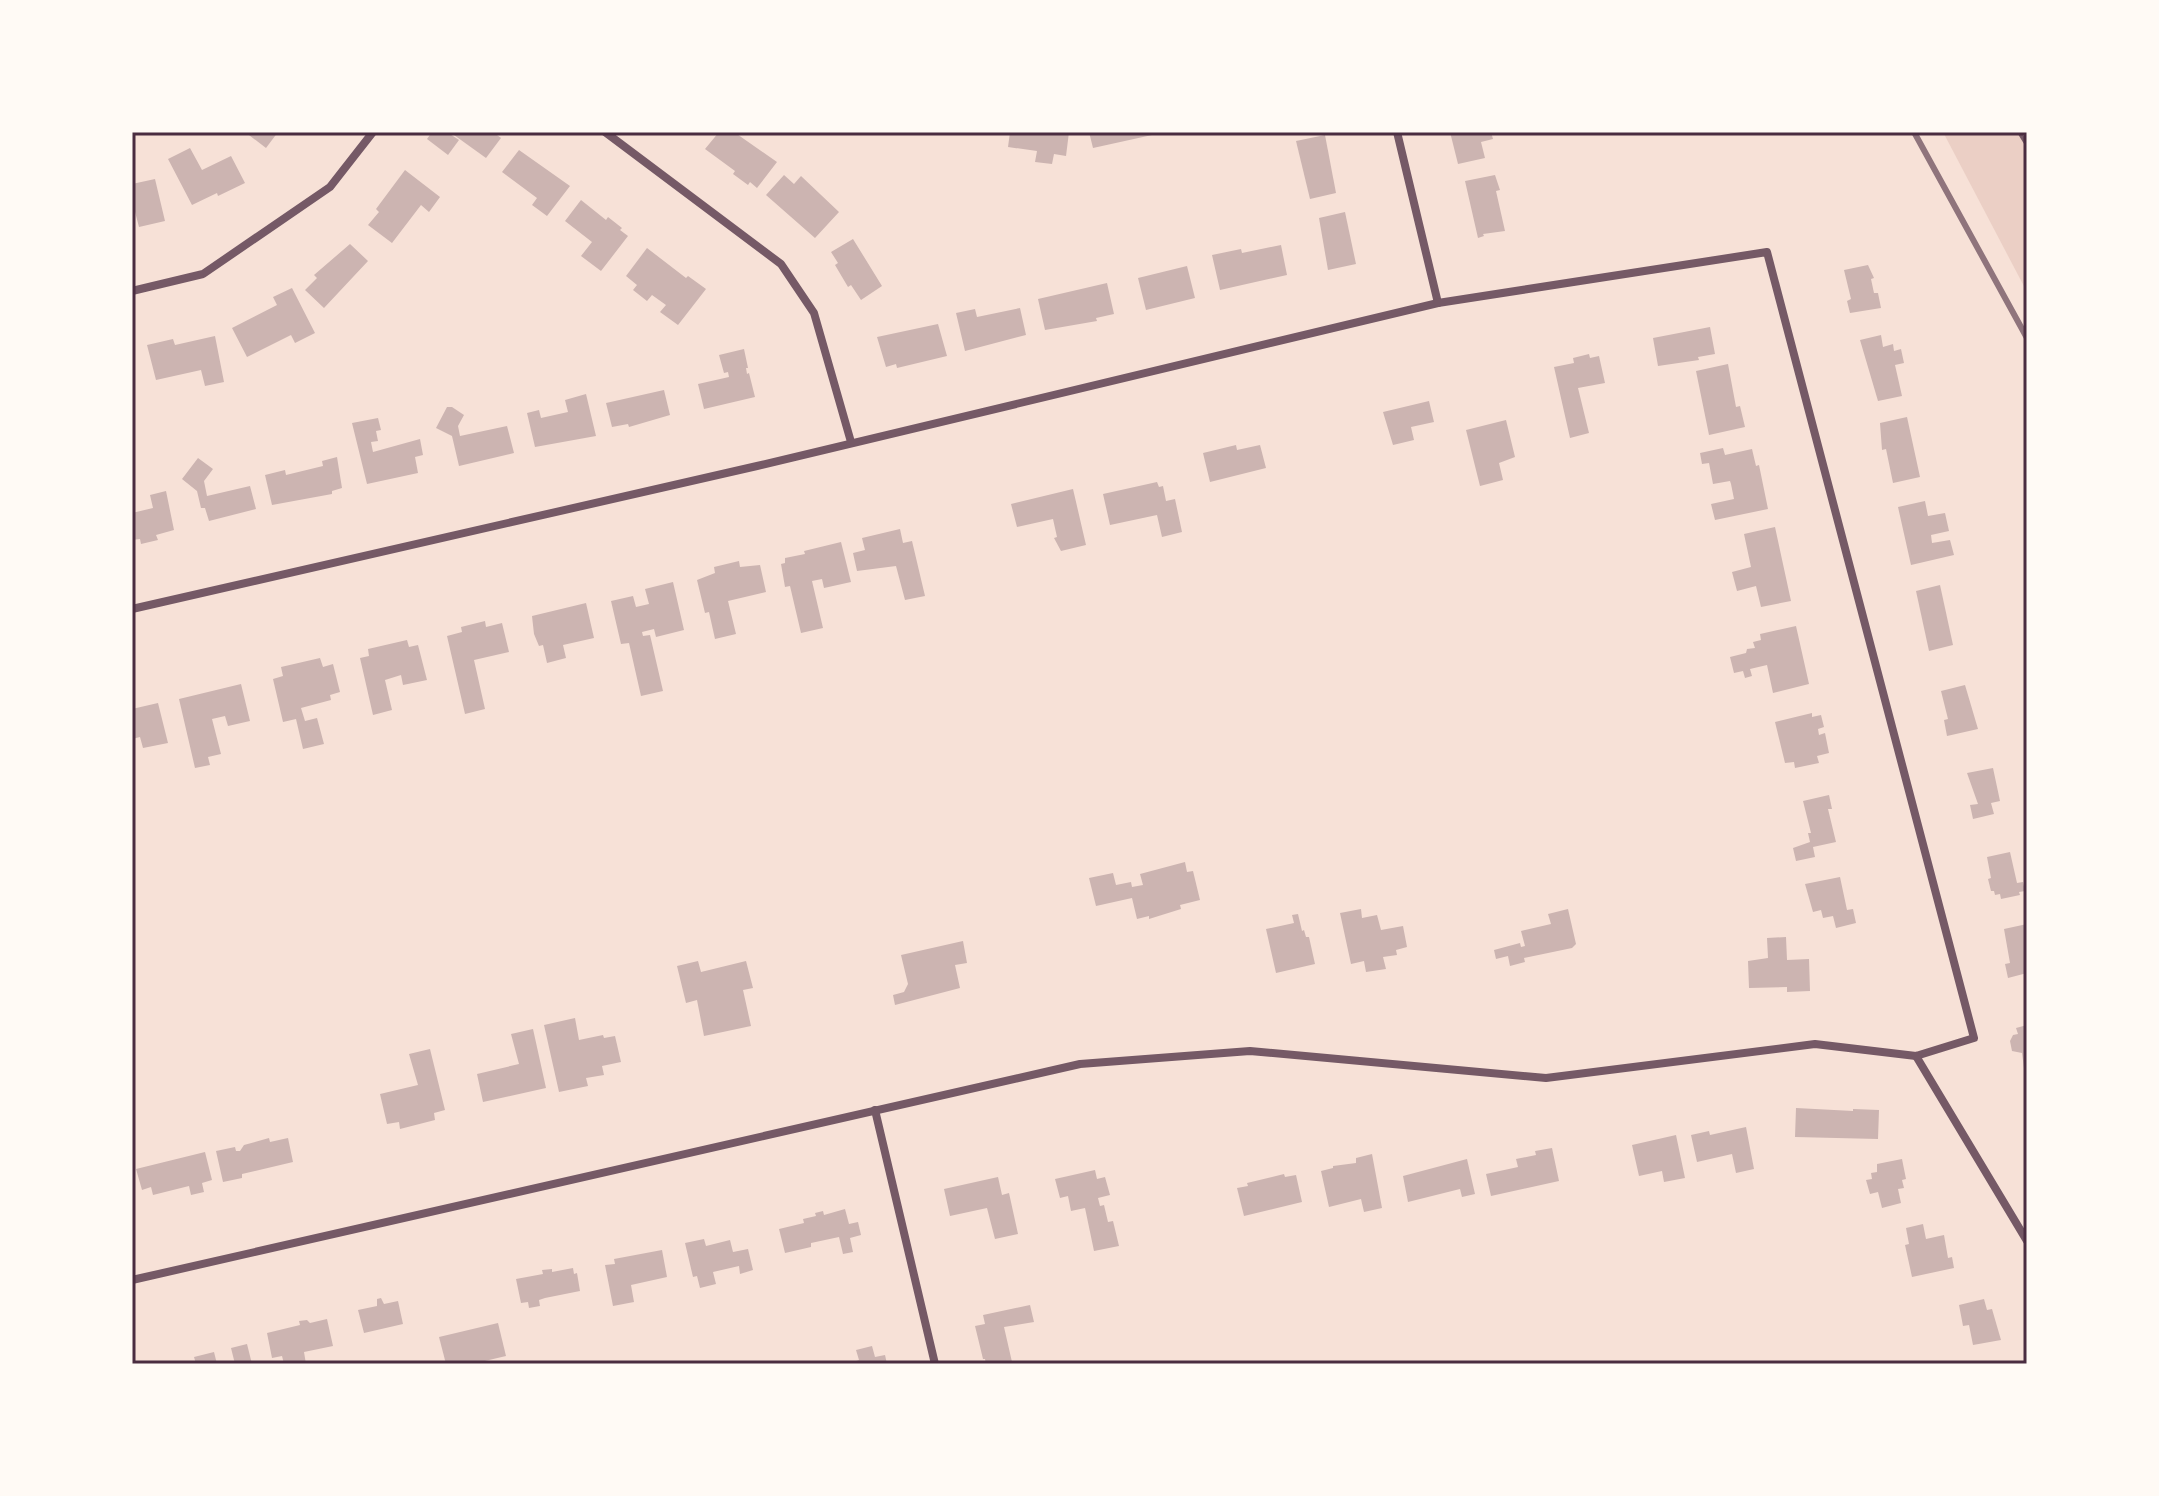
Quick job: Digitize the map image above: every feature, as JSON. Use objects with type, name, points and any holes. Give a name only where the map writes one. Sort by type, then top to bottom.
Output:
[{"type":"street","points":[[132,291],[203,274],[330,187],[373,132]]},
{"type":"street","points":[[605,132],[781,264],[814,313],[851,442]]},
{"type":"street","points":[[1397,132],[1438,303]]},
{"type":"street","points":[[132,609],[757,466],[1438,303],[1767,252],[1974,1038],[1916,1056],[1815,1044],[1546,1078],[1250,1051],[1080,1064],[132,1280]]},
{"type":"street","points":[[1916,1056],[2027,1241]]},
{"type":"street","points":[[875,1110],[935,1364]]},
{"type":"lane","points":[[2019,132],[2027,145]]},
{"type":"shaded area","points":[[1943,132],[2027,132],[2027,292]]},
{"type":"building","points":[[245,132],[278,132],[266,148]]},
{"type":"building","points":[[432,132],[447,132],[459,140],[448,155],[427,139]]},
{"type":"building","points":[[456,132],[493,132],[501,138],[486,158],[454,135]]},
{"type":"building","points":[[719,132],[734,132],[777,162],[757,188],[733,174],[735,171],[705,149]]},
{"type":"building","points":[[1010,132],[1069,132],[1066,156],[1054,154],[1052,164],[1035,162],[1037,151],[1008,147]]},
{"type":"building","points":[[1089,132],[1151,132],[1152,135],[1093,148]]},
{"type":"building","points":[[1450,132],[1491,132],[1493,139],[1481,142],[1485,158],[1458,164]]},
{"type":"building","points":[[1325,135],[1336,193],[1310,199],[1296,141]]},
{"type":"building","points":[[190,148],[202,170],[231,156],[245,183],[192,205],[168,159]]},
{"type":"building","points":[[519,150],[570,186],[547,216],[532,205],[537,198],[502,172]]},
{"type":"building","points":[[405,170],[440,197],[429,212],[421,205],[392,243],[368,225]]},
{"type":"building","points":[[784,175],[794,184],[801,176],[839,212],[815,238],[766,195]]},
{"type":"building","points":[[1495,175],[1505,231],[1483,234],[1478,238],[1465,181]]},
{"type":"building","points":[[155,179],[165,221],[139,227],[132,209],[132,184]]},
{"type":"building","points":[[581,200],[606,220],[608,217],[628,236],[601,271],[581,256],[592,242],[565,221]]},
{"type":"building","points":[[1345,212],[1356,264],[1328,270],[1319,218]]},
{"type":"building","points":[[853,239],[882,286],[861,300],[851,285],[848,287],[831,252]]},
{"type":"building","points":[[350,244],[368,261],[324,308],[305,290],[317,278],[314,275]]},
{"type":"building","points":[[1281,245],[1287,275],[1220,290],[1212,255]]},
{"type":"building","points":[[647,248],[706,289],[678,325],[660,312],[666,305],[652,295],[647,301],[633,290],[637,285],[626,276]]},
{"type":"building","points":[[1868,265],[1881,308],[1850,313],[1847,301],[1851,299],[1844,270]]},
{"type":"building","points":[[1187,266],[1195,298],[1146,310],[1138,278]]},
{"type":"building","points":[[1107,283],[1114,314],[1096,318],[1097,321],[1045,330],[1038,299]]},
{"type":"building","points":[[292,288],[315,333],[295,343],[291,335],[247,357],[232,328],[277,305],[273,297]]},
{"type":"building","points":[[1020,308],[1026,335],[965,351],[956,313],[975,309],[977,317]]},
{"type":"building","points":[[938,324],[947,356],[897,368],[896,364],[886,367],[877,337]]},
{"type":"building","points":[[1710,327],[1715,354],[1698,357],[1699,360],[1658,366],[1653,338]]},
{"type":"building","points":[[1881,335],[1883,347],[1893,344],[1894,351],[1901,349],[1904,363],[1895,365],[1902,396],[1878,401],[1860,340]]},
{"type":"building","points":[[215,336],[224,382],[205,386],[201,370],[156,380],[147,345],[173,339],[175,345]]},
{"type":"building","points":[[744,349],[747,374],[755,397],[704,409],[698,384],[729,377],[728,372],[724,373],[719,355]]},
{"type":"building","points":[[1589,354],[1590,358],[1599,356],[1605,383],[1578,388],[1589,433],[1570,438],[1554,367],[1574,363],[1573,358]]},
{"type":"building","points":[[1728,364],[1736,407],[1740,406],[1745,427],[1709,435],[1696,371]]},
{"type":"building","points":[[664,390],[670,415],[629,427],[628,424],[612,427],[606,403]]},
{"type":"building","points":[[586,394],[596,436],[535,447],[527,413],[539,410],[541,418],[568,412],[565,400]]},
{"type":"building","points":[[1429,401],[1434,422],[1411,427],[1414,440],[1393,445],[1383,412]]},
{"type":"building","points":[[447,407],[464,415],[458,426],[460,436],[507,426],[514,453],[459,466],[452,436],[436,428]]},
{"type":"building","points":[[1907,417],[1920,477],[1893,483],[1886,449],[1882,450],[1880,423]]},
{"type":"building","points":[[378,418],[381,430],[376,431],[378,441],[371,442],[373,452],[420,439],[423,455],[415,457],[418,473],[367,484],[352,423]]},
{"type":"building","points":[[1506,420],[1515,457],[1499,463],[1503,480],[1480,486],[1466,430]]},
{"type":"building","points":[[1236,445],[1237,450],[1260,445],[1266,468],[1210,482],[1203,453]]},
{"type":"building","points":[[1723,448],[1725,455],[1752,449],[1756,466],[1759,465],[1768,509],[1715,520],[1711,504],[1734,499],[1731,484],[1730,481],[1713,484],[1709,463],[1702,464],[1700,453]]},
{"type":"building","points":[[337,457],[342,488],[332,491],[332,494],[272,505],[265,475],[285,470],[286,475],[323,466],[322,461]]},
{"type":"building","points":[[198,458],[213,469],[204,481],[207,496],[250,486],[256,509],[209,521],[205,508],[201,508],[197,491],[182,479]]},
{"type":"building","points":[[1157,482],[1159,487],[1163,486],[1166,501],[1175,499],[1182,532],[1162,537],[1157,515],[1110,525],[1103,494]]},
{"type":"building","points":[[1073,489],[1086,545],[1061,551],[1054,538],[1057,537],[1053,519],[1017,527],[1011,504]]},
{"type":"building","points":[[166,491],[174,530],[156,535],[158,540],[141,544],[140,539],[132,540],[132,513],[153,508],[150,495]]},
{"type":"building","points":[[1925,501],[1928,516],[1945,513],[1949,531],[1931,535],[1932,543],[1950,540],[1954,555],[1911,565],[1898,507]]},
{"type":"building","points":[[1775,527],[1791,601],[1761,607],[1756,586],[1737,591],[1732,572],[1751,567],[1744,534]]},
{"type":"building","points":[[900,529],[903,543],[912,541],[925,596],[905,600],[896,566],[857,571],[853,553],[865,550],[862,538]]},
{"type":"building","points":[[841,542],[851,582],[824,588],[822,579],[812,581],[823,628],[801,633],[790,586],[785,587],[781,564],[785,563],[785,558],[805,554],[804,551]]},
{"type":"building","points":[[739,561],[740,567],[760,565],[766,592],[728,601],[736,634],[715,639],[697,580],[715,573],[714,567]]},
{"type":"building","points":[[673,582],[684,630],[656,637],[654,629],[642,632],[643,636],[650,635],[663,691],[641,696],[629,643],[621,644],[611,601],[633,596],[636,607],[649,604],[645,589]]},
{"type":"building","points":[[1940,585],[1953,645],[1929,651],[1916,591]]},
{"type":"building","points":[[586,603],[594,638],[563,645],[566,658],[547,663],[543,645],[539,646],[534,634],[532,616]]},
{"type":"building","points":[[485,621],[486,627],[502,623],[509,652],[474,660],[485,709],[465,714],[447,636],[462,632],[461,627]]},
{"type":"building","points":[[1796,626],[1809,684],[1773,693],[1767,665],[1750,669],[1752,676],[1745,678],[1743,671],[1734,673],[1730,657],[1755,648],[1753,642],[1761,640],[1760,634]]},
{"type":"building","points":[[407,640],[409,647],[418,645],[427,680],[403,685],[401,675],[385,680],[392,710],[373,715],[360,658],[369,656],[368,649]]},
{"type":"building","points":[[320,658],[323,667],[333,664],[340,692],[330,695],[331,700],[301,708],[305,721],[317,718],[324,744],[303,749],[296,719],[283,722],[273,679],[283,676],[281,667]]},
{"type":"building","points":[[241,684],[250,721],[228,726],[225,716],[212,719],[221,754],[208,757],[210,765],[195,768],[179,699]]},
{"type":"building","points":[[1965,685],[1978,729],[1947,736],[1944,720],[1948,719],[1941,691]]},
{"type":"building","points":[[158,703],[168,743],[143,748],[140,737],[132,739],[132,709]]},
{"type":"building","points":[[1812,713],[1812,717],[1821,715],[1824,727],[1818,729],[1819,735],[1825,733],[1829,753],[1817,756],[1819,763],[1795,768],[1794,762],[1785,763],[1775,722]]},
{"type":"building","points":[[1993,768],[2000,801],[1991,803],[1994,814],[1973,819],[1970,805],[1978,804],[1967,773]]},
{"type":"building","points":[[1829,795],[1832,809],[1828,809],[1836,842],[1813,847],[1815,857],[1796,861],[1793,848],[1810,842],[1808,833],[1811,833],[1803,801]]},
{"type":"building","points":[[2010,852],[2017,883],[2023,882],[2025,891],[2001,899],[2000,894],[1995,895],[1991,891],[1987,857]]},
{"type":"building","points":[[1185,862],[1187,872],[1193,871],[1200,900],[1149,919],[1149,916],[1137,919],[1132,898],[1096,906],[1089,878],[1113,873],[1116,885],[1131,882],[1132,887],[1143,885],[1140,874]]},
{"type":"building","points":[[1840,877],[1847,910],[1853,909],[1856,923],[1836,928],[1833,916],[1823,918],[1821,910],[1813,912],[1805,884]]},
{"type":"building","points":[[1361,909],[1362,918],[1377,915],[1381,930],[1403,926],[1407,947],[1396,950],[1397,955],[1383,957],[1386,969],[1366,972],[1364,961],[1351,964],[1340,913]]},
{"type":"building","points":[[1568,909],[1576,944],[1572,948],[1524,958],[1525,962],[1510,966],[1508,956],[1496,959],[1494,950],[1520,943],[1521,947],[1525,946],[1521,931],[1551,924],[1548,914]]},
{"type":"building","points":[[1298,914],[1302,931],[1309,937],[1315,964],[1276,973],[1266,929],[1294,923],[1292,915]]},
{"type":"building","points":[[2027,924],[2027,973],[2008,978],[2005,964],[2010,963],[2004,929]]},
{"type":"building","points":[[1786,937],[1787,960],[1809,959],[1810,991],[1787,992],[1787,987],[1749,988],[1748,961],[1768,958],[1767,938]]},
{"type":"building","points":[[963,941],[967,963],[955,965],[960,988],[895,1005],[893,995],[904,992],[908,984],[901,955]]},
{"type":"building","points":[[698,961],[701,972],[746,961],[753,988],[743,990],[751,1026],[704,1036],[697,1000],[686,1003],[677,966]]},
{"type":"building","points":[[575,1018],[579,1040],[615,1036],[621,1062],[602,1066],[604,1075],[586,1078],[588,1086],[559,1092],[544,1025]]},
{"type":"building","points":[[2027,1025],[2027,1068],[2024,1068],[2022,1053],[2012,1051],[2010,1041],[2013,1035],[2018,1034],[2016,1028]]},
{"type":"building","points":[[533,1029],[546,1088],[483,1102],[477,1074],[519,1064],[511,1034]]},
{"type":"building","points":[[430,1049],[445,1110],[434,1113],[435,1120],[400,1129],[399,1122],[387,1124],[380,1094],[418,1085],[409,1054]]},
{"type":"building","points":[[1796,1108],[1879,1110],[1878,1139],[1795,1137]]},
{"type":"building","points":[[1746,1127],[1754,1169],[1736,1173],[1732,1154],[1697,1162],[1691,1135],[1709,1131],[1710,1135]]},
{"type":"building","points":[[1676,1135],[1685,1178],[1664,1182],[1662,1171],[1639,1176],[1632,1145]]},
{"type":"building","points":[[269,1138],[270,1142],[288,1138],[293,1162],[242,1174],[242,1178],[223,1182],[216,1151],[235,1147],[236,1151],[240,1151],[244,1145]]},
{"type":"building","points":[[1552,1148],[1559,1181],[1491,1196],[1486,1174],[1518,1167],[1516,1159]]},
{"type":"building","points":[[205,1152],[212,1180],[202,1183],[204,1192],[191,1195],[189,1186],[153,1195],[151,1187],[142,1190],[136,1169]]},
{"type":"building","points":[[1372,1154],[1382,1208],[1364,1212],[1361,1199],[1329,1207],[1321,1171],[1356,1163],[1356,1158]]},
{"type":"building","points":[[1467,1159],[1475,1194],[1462,1197],[1460,1189],[1408,1202],[1403,1176]]},
{"type":"building","points":[[1902,1159],[1906,1179],[1902,1180],[1904,1188],[1898,1189],[1901,1203],[1882,1208],[1878,1192],[1870,1194],[1866,1180],[1872,1179],[1871,1173],[1877,1172],[1877,1164]]},
{"type":"building","points":[[1095,1170],[1097,1179],[1105,1177],[1110,1195],[1098,1198],[1100,1206],[1104,1205],[1108,1222],[1113,1221],[1119,1246],[1094,1251],[1085,1208],[1071,1211],[1068,1196],[1060,1198],[1055,1179]]},
{"type":"building","points":[[1284,1174],[1285,1177],[1296,1175],[1302,1202],[1244,1216],[1237,1188]]},
{"type":"building","points":[[998,1177],[1002,1195],[1009,1193],[1018,1234],[995,1239],[987,1208],[950,1216],[944,1189]]},
{"type":"building","points":[[845,1209],[849,1224],[858,1222],[861,1235],[850,1238],[853,1252],[843,1254],[839,1237],[785,1253],[779,1229],[804,1223],[803,1219],[816,1216],[815,1213],[823,1211],[824,1215]]},
{"type":"building","points":[[1923,1224],[1926,1239],[1944,1235],[1948,1258],[1952,1257],[1954,1268],[1912,1277],[1905,1245],[1909,1244],[1906,1228]]},
{"type":"building","points":[[704,1239],[706,1246],[730,1240],[733,1252],[748,1249],[753,1270],[740,1274],[739,1266],[713,1272],[716,1284],[700,1288],[697,1276],[693,1277],[685,1243]]},
{"type":"building","points":[[662,1250],[667,1277],[631,1285],[634,1302],[613,1306],[605,1265],[615,1264],[614,1259]]},
{"type":"building","points":[[573,1268],[580,1291],[539,1300],[540,1306],[529,1308],[528,1302],[521,1303],[516,1279],[543,1274],[542,1270],[552,1269],[552,1272]]},
{"type":"building","points":[[381,1298],[384,1304],[398,1301],[403,1324],[364,1333],[358,1310],[377,1306],[377,1299]]},
{"type":"building","points":[[1984,1299],[1987,1310],[1992,1309],[2001,1340],[1973,1345],[1969,1325],[1963,1326],[1959,1305]]},
{"type":"building","points":[[1030,1305],[1034,1322],[1004,1327],[1012,1362],[986,1364],[975,1326],[985,1324],[983,1315]]},
{"type":"building","points":[[327,1319],[333,1346],[304,1352],[306,1364],[284,1364],[282,1356],[272,1358],[267,1333],[300,1325],[299,1321],[307,1320],[310,1323]]},
{"type":"building","points":[[498,1323],[506,1356],[472,1364],[446,1364],[439,1337]]},
{"type":"building","points":[[247,1344],[252,1364],[235,1364],[231,1348]]},
{"type":"building","points":[[872,1346],[875,1357],[885,1355],[887,1364],[848,1364],[859,1360],[856,1350]]},
{"type":"building","points":[[214,1352],[217,1364],[196,1364],[194,1357]]},
{"type":"railway","points":[[1914,132],[2027,338]]}]
